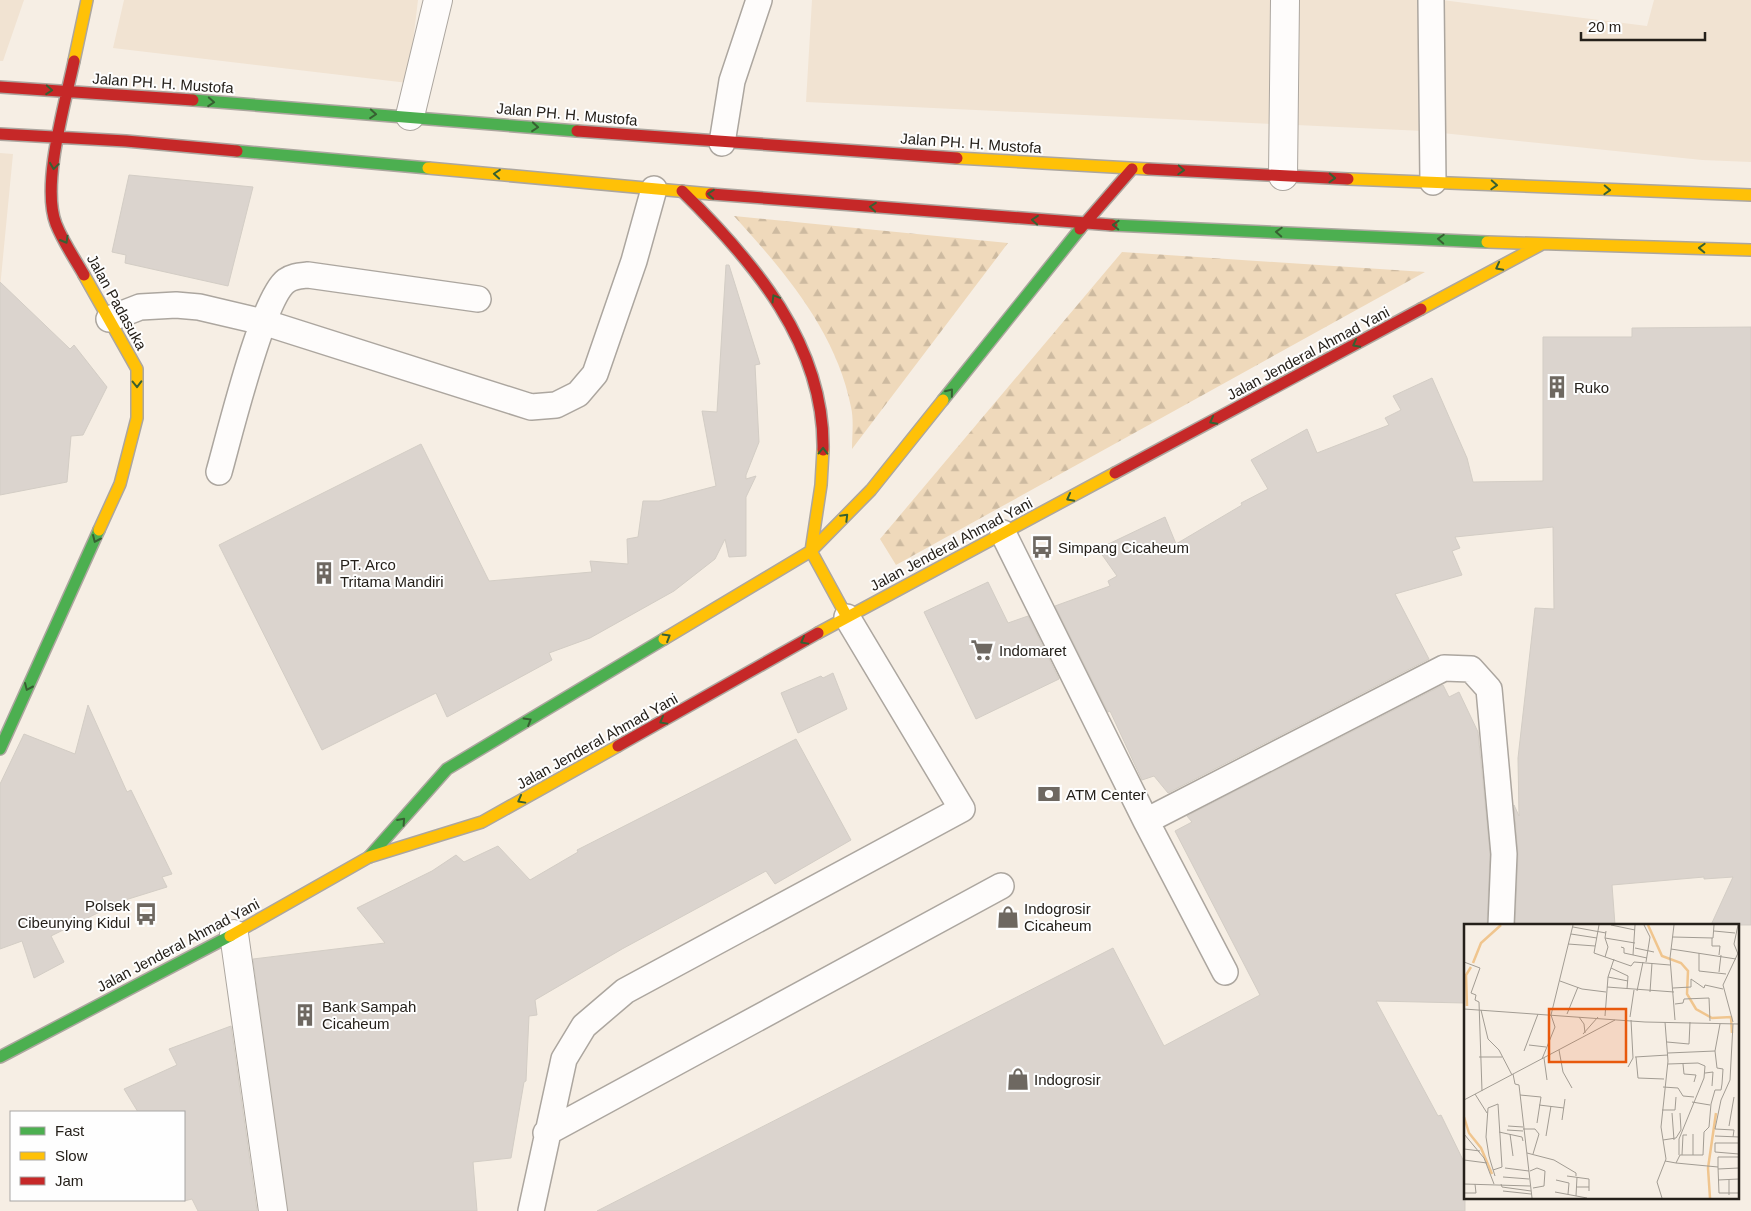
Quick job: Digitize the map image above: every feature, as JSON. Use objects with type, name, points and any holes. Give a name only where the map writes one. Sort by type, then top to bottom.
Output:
[{"type":"main road","name":"Jalan Padasuka","points":[[0,749],[120,484],[138,418],[137,370],[56,224],[50,194],[58,138],[87,0]]},
{"type":"main road","name":"Jalan PH. H. Mustofa","points":[[0,87],[410,116],[722,142],[1132,169]]},
{"type":"main road","points":[[0,134],[295,155],[654,189],[1084,224]]},
{"type":"main road","points":[[1132,169],[1751,195]]},
{"type":"main road","name":"Jalan Jenderal Ahmad Yani","points":[[369,857],[448,769],[811,551],[872,490],[1084,224],[1132,169]]},
{"type":"main road","points":[[682,191],[730,237],[750,262],[769,288],[804,352],[818,397],[823,444],[822,481],[811,551],[847,617]]},
{"type":"main road","name":"Jalan Jenderal Ahmad Yani","points":[[1084,224],[1542,244],[1751,250]]},
{"type":"main road","name":"Jalan Jenderal Ahmad Yani","points":[[0,1057],[234,934],[369,857],[482,822],[847,617],[1542,244]]},
{"type":"street","points":[[410,116],[438,0]]},
{"type":"street","points":[[1283,176],[1286,0]]},
{"type":"street","points":[[234,934],[273,1211]]},
{"type":"lane","points":[[722,142],[732,81],[760,0]]},
{"type":"lane","points":[[1431,0],[1433,182]]},
{"type":"lane","points":[[109,318],[140,307],[176,305],[199,307],[263,322],[531,407],[556,404],[578,394],[595,374],[634,261],[654,189]]},
{"type":"lane","points":[[219,472],[263,322],[284,282],[301,276],[324,277],[478,299]]},
{"type":"lane","points":[[1003,533],[1146,821],[1225,972]]},
{"type":"lane","points":[[531,1211],[546,1133],[564,1059],[584,1026],[625,991],[962,809],[847,617]]},
{"type":"lane","points":[[1146,821],[1444,668],[1471,669],[1489,689],[1504,854],[1501,924]]},
{"type":"lane","points":[[546,1133],[1001,886]]},
{"type":"shaded area","points":[[0,0],[24,0],[3,61],[0,61]]},
{"type":"shaded area","points":[[124,0],[418,0],[408,83],[113,48]]},
{"type":"shaded area","points":[[812,0],[1442,0],[1647,26],[1654,0],[1751,0],[1751,162],[1702,160],[1423,131],[806,102]]},
{"type":"shaded area","points":[[0,153],[13,154],[0,288]]},
{"type":"green space","points":[[734,216],[1008,243],[852,449],[852,412],[844,379],[821,328],[789,281]]},
{"type":"green space","points":[[1122,252],[1425,272],[896,565],[880,539]]},
{"type":"building","points":[[129,175],[253,187],[228,286],[125,263],[126,255],[112,252]]},
{"type":"building","points":[[726,265],[729,265],[760,364],[755,365],[759,442],[746,475],[746,479],[756,476],[746,497],[746,556],[729,557],[725,539],[715,559],[674,591],[590,638],[549,653],[552,660],[447,717],[436,693],[322,750],[219,545],[421,444],[489,581],[592,572],[590,561],[628,564],[627,539],[638,537],[643,501],[659,501],[716,486],[702,411],[717,412]]},
{"type":"building","points":[[0,282],[70,349],[74,345],[107,387],[83,435],[71,436],[67,482],[0,495]]},
{"type":"building","points":[[1751,327],[1751,925],[1711,924],[1733,877],[1704,879],[1704,877],[1612,885],[1615,924],[1515,924],[1518,854],[1514,805],[1519,816],[1518,758],[1535,608],[1554,609],[1553,527],[1455,537],[1460,548],[1452,551],[1462,575],[1395,594],[1429,659],[1168,793],[1154,776],[1142,780],[1110,711],[1108,712],[1055,606],[1110,586],[1108,581],[1117,576],[1098,549],[1165,517],[1176,544],[1242,505],[1241,503],[1268,489],[1251,460],[1307,429],[1317,453],[1389,425],[1385,418],[1401,410],[1393,396],[1432,378],[1467,458],[1473,482],[1543,481],[1543,337],[1632,337],[1632,328]]},
{"type":"building","name":"Indomaret","points":[[988,582],[1008,623],[1028,616],[1059,679],[976,719],[924,612]]},
{"type":"building","points":[[833,673],[847,709],[798,733],[781,693],[821,676],[823,678]]},
{"type":"building","points":[[1443,685],[1449,697],[1459,692],[1478,732],[1490,854],[1487,924],[1464,924],[1464,1003],[1376,1001],[1438,1116],[1441,1115],[1464,1162],[1465,1211],[597,1211],[1113,948],[1164,1046],[1260,995],[1175,831],[1192,822],[1187,816]]},
{"type":"building","points":[[88,705],[127,792],[131,790],[172,874],[162,877],[167,887],[122,901],[51,936],[64,962],[34,978],[22,941],[0,949],[0,784],[24,734],[75,754]]},
{"type":"building","points":[[796,739],[851,840],[775,884],[766,871],[622,949],[535,1000],[537,1015],[529,1016],[526,1081],[524,1082],[511,1158],[473,1162],[477,1211],[288,1211],[253,959],[385,943],[357,908],[432,871],[456,855],[464,862],[498,846],[530,880],[578,852],[577,850]]},
{"type":"building","points":[[231,1026],[257,1211],[198,1211],[192,1199],[185,1201],[185,1111],[137,1111],[124,1089],[177,1065],[169,1049]]},
{"type":"traffic: fast","points":[[193,100],[577,131]]},
{"type":"traffic: fast","points":[[237,151],[428,168]]},
{"type":"traffic: fast","points":[[1112,225],[1487,242]]},
{"type":"traffic: fast","points":[[943,400],[1080,229]]},
{"type":"traffic: fast","points":[[0,749],[99,530]]},
{"type":"traffic: fast","points":[[369,857],[447,769],[664,639]]},
{"type":"traffic: fast","points":[[0,1057],[230,936]]},
{"type":"traffic: slow","points":[[74,61],[87,0]]},
{"type":"traffic: slow","points":[[957,158],[1148,169]]},
{"type":"traffic: slow","points":[[428,168],[711,194]]},
{"type":"traffic: slow","points":[[1348,179],[1751,195]]},
{"type":"traffic: slow","points":[[1487,242],[1751,250]]},
{"type":"traffic: slow","points":[[1421,309],[1542,244]]},
{"type":"traffic: slow","points":[[84,275],[137,369],[137,418],[120,484],[99,530]]},
{"type":"traffic: slow","points":[[664,639],[811,551],[871,490],[943,400]]},
{"type":"traffic: slow","points":[[811,551],[821,485],[823,450]]},
{"type":"traffic: slow","points":[[818,633],[1115,473]]},
{"type":"traffic: slow","points":[[811,551],[847,617]]},
{"type":"traffic: slow","points":[[230,936],[369,857],[482,822],[618,746]]},
{"type":"traffic: jam","points":[[74,61],[60,121],[51,188],[52,208],[56,224],[84,275]]},
{"type":"traffic: jam","points":[[0,87],[193,100]]},
{"type":"traffic: jam","points":[[577,131],[957,158]]},
{"type":"traffic: jam","points":[[0,134],[126,141],[237,151]]},
{"type":"traffic: jam","points":[[1080,229],[1132,169]]},
{"type":"traffic: jam","points":[[1148,169],[1348,179]]},
{"type":"traffic: jam","points":[[682,191],[709,218],[758,276],[780,307],[798,340],[812,375],[820,411],[823,450]]},
{"type":"traffic: jam","points":[[711,194],[1112,225]]},
{"type":"traffic: jam","points":[[1115,473],[1421,309]]},
{"type":"traffic: jam","points":[[618,746],[818,633]]},
{"type":"place","name":"Ruko","points":[[1557,387]]},
{"type":"place","name":"Simpang Cicaheum","points":[[1042,547]]},
{"type":"place","name":"PT. Arco Tritama Mandiri","points":[[324,573]]},
{"type":"place","name":"Indomaret","points":[[982,650]]},
{"type":"place","name":"ATM Center","points":[[1049,794]]},
{"type":"place","name":"Polsek Cibeunying Kidul","points":[[146,914]]},
{"type":"place","name":"Indogrosir Cicaheum","points":[[1008,917]]},
{"type":"place","name":"Bank Sampah Cicaheum","points":[[305,1015]]},
{"type":"place","name":"Indogrosir","points":[[1018,1079]]}]
